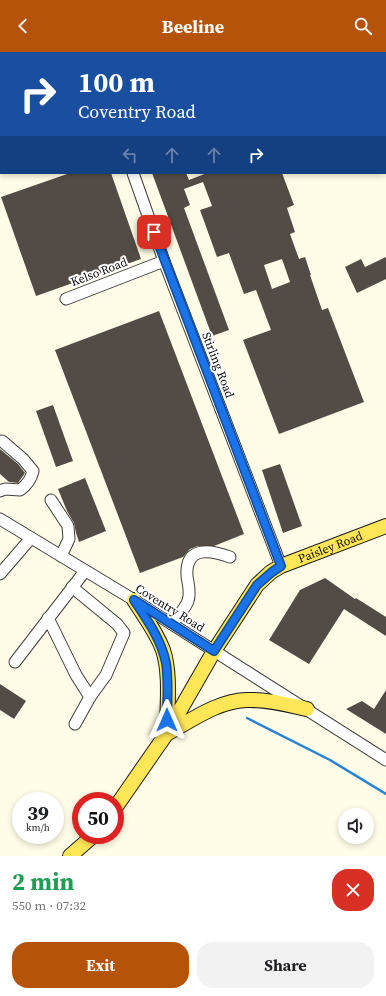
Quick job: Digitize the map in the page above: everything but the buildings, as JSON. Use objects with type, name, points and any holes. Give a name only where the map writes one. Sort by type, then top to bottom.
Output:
[{"type":"main road","name":"Paisley Road","points":[[124,795],[167,733],[214,651],[257,585],[281,566],[386,526]]},
{"type":"main road","points":[[134,600],[153,629],[163,650],[167,677],[167,733],[215,707],[233,702],[262,700],[307,709]]},
{"type":"main road","points":[[70,856],[84,844]]},
{"type":"street","name":"Stirling Road","points":[[133,174],[164,261],[281,566]]},
{"type":"street","name":"Kelso Road","points":[[66,299],[164,261]]},
{"type":"street","points":[[0,490],[20,490],[32,477],[33,471],[2,441]]},
{"type":"street","points":[[51,500],[68,526],[69,539],[61,556]]},
{"type":"street","name":"Coventry Road","points":[[0,519],[134,600],[386,760]]},
{"type":"street","points":[[0,574],[4,565],[31,538]]},
{"type":"street","points":[[172,624],[188,601],[189,590],[187,574],[191,558],[204,551],[216,552],[230,557]]},
{"type":"street","points":[[15,662],[85,571]]},
{"type":"street","points":[[72,586],[117,624],[124,633],[106,675],[90,697],[76,724]]},
{"type":"street","points":[[48,618],[76,675],[90,697]]},
{"type":"waterway","points":[[247,718],[330,760],[386,794]]},
{"type":"route","points":[[154,232],[281,566],[257,585],[214,651],[134,600],[153,629],[163,650],[167,677],[167,720]]}]
